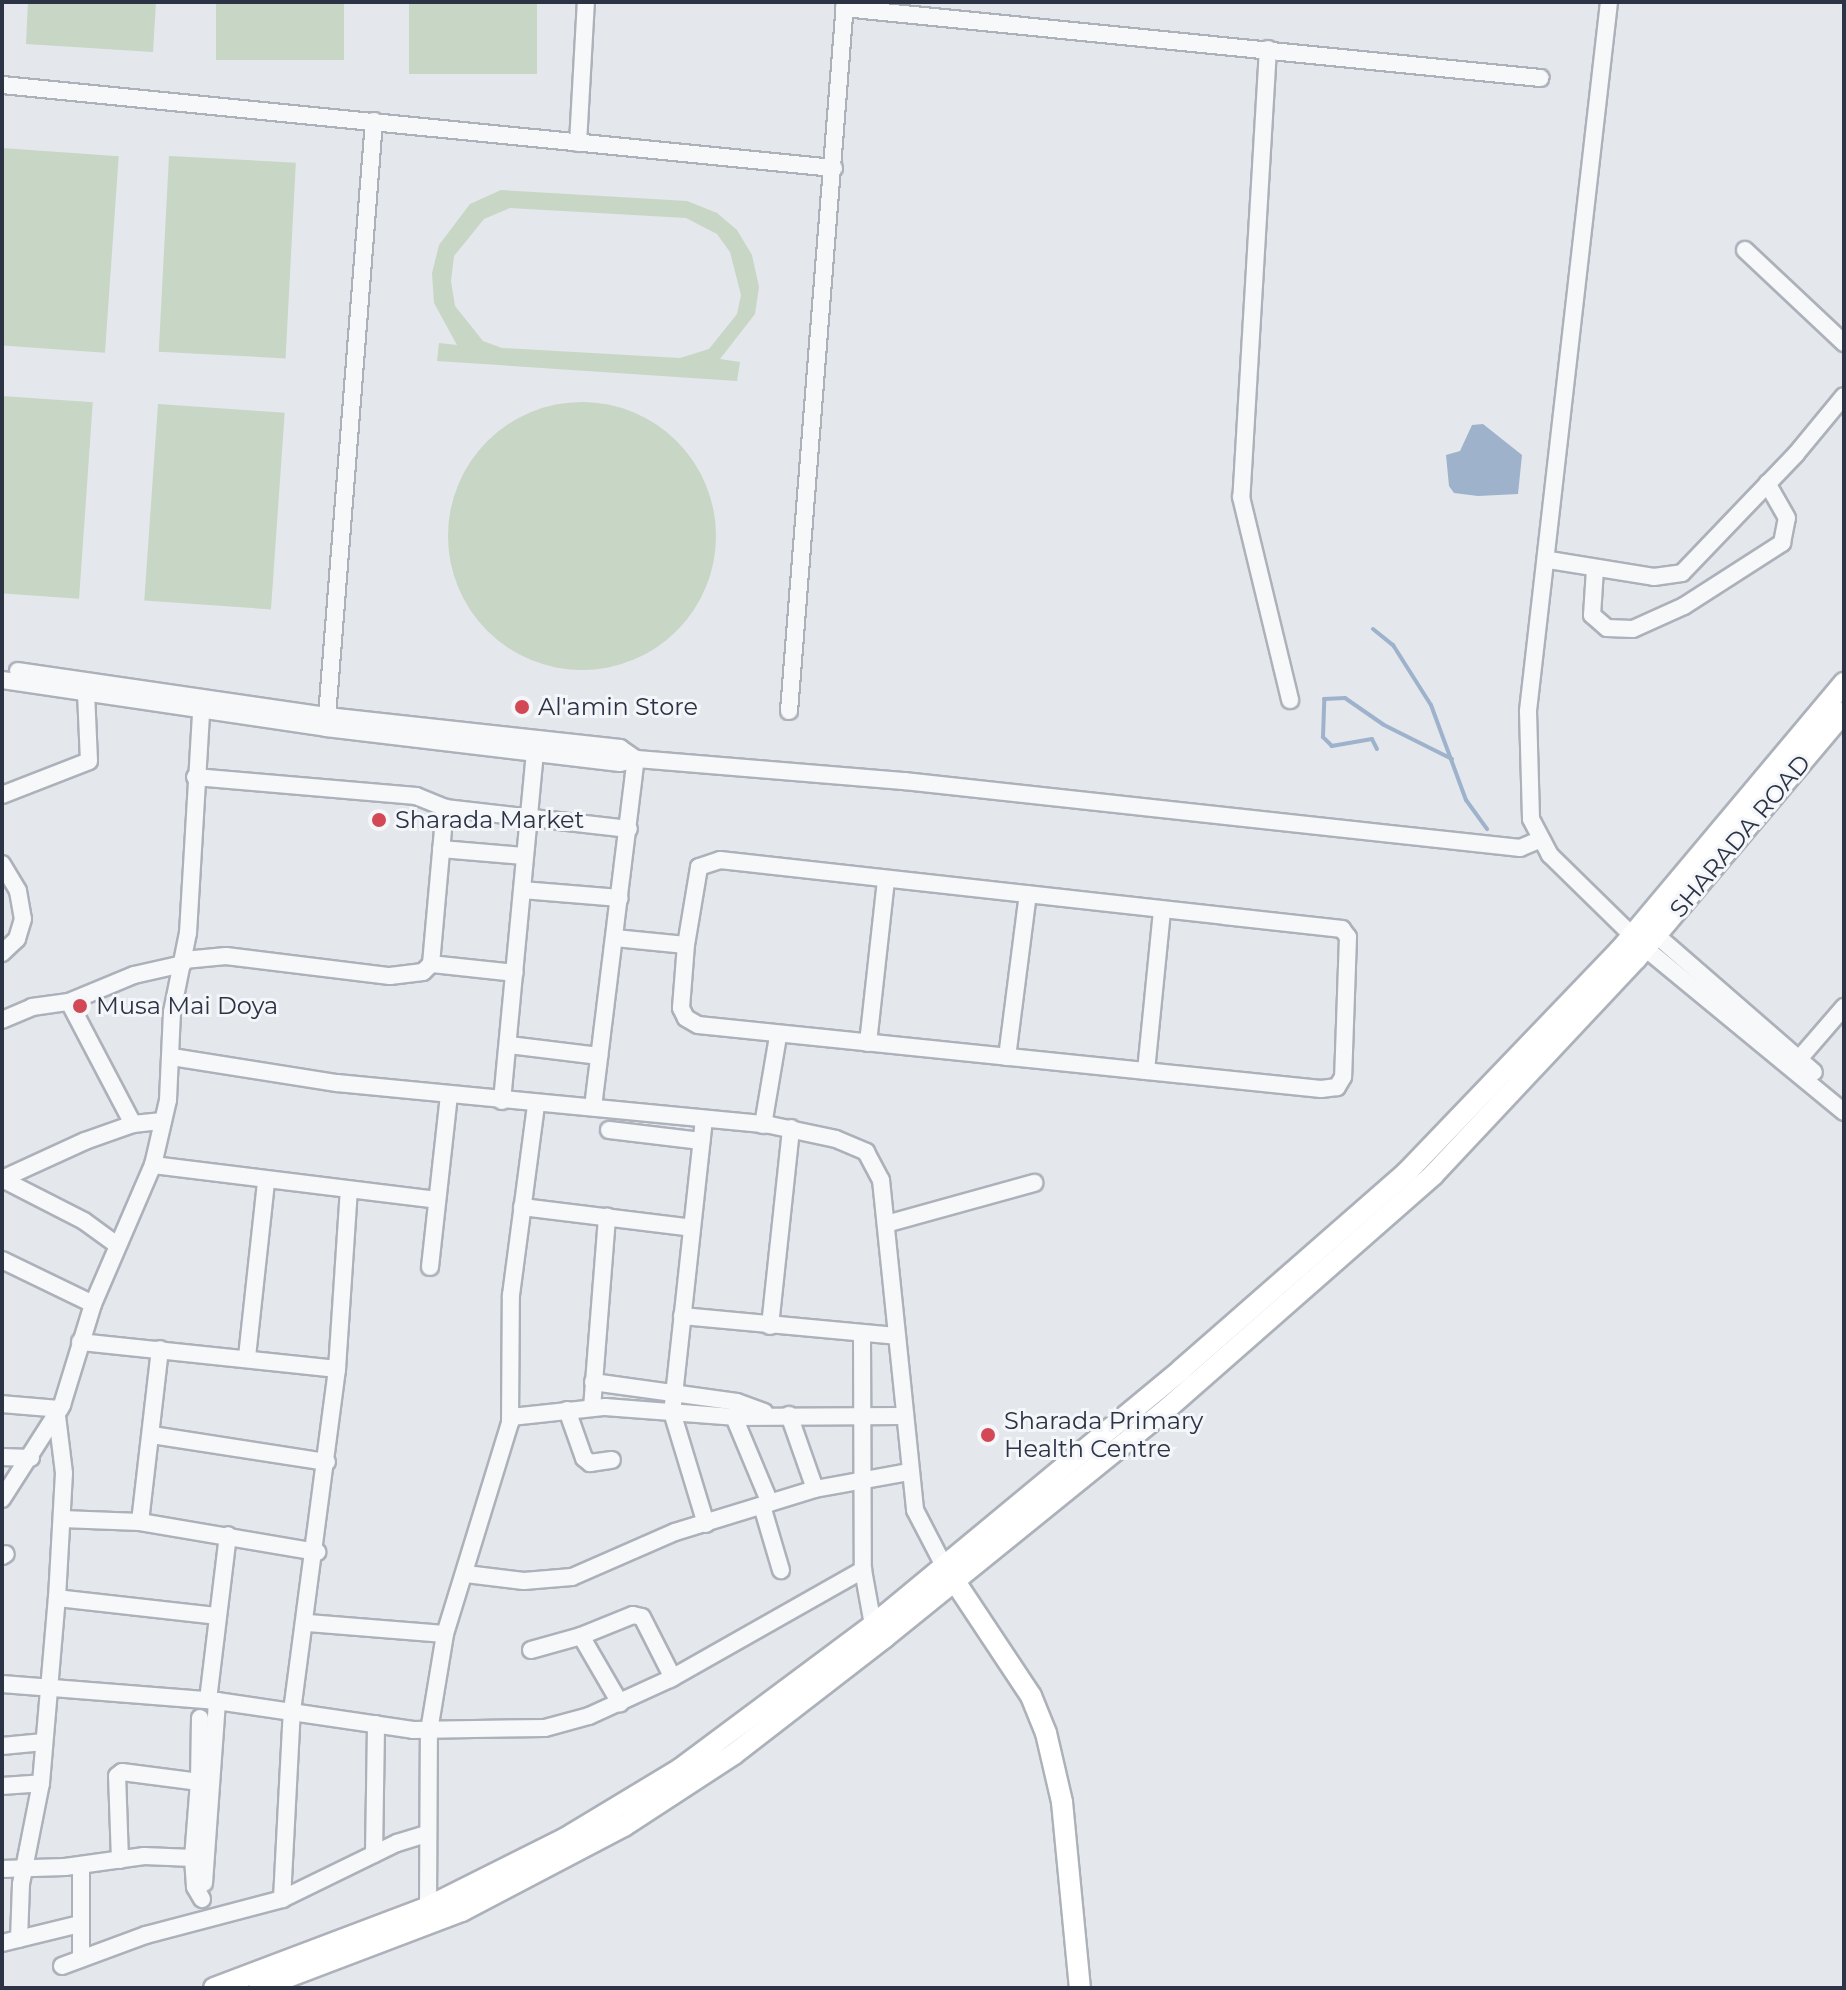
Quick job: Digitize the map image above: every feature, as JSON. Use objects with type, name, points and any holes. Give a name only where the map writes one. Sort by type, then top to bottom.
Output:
[{"type":"main road","points":[[259,1988],[462,1911],[624,1826],[761,1734],[1358,1217],[1454,1127],[1635,946],[1767,789],[1844,683]]},
{"type":"main road","name":"SHARADA ROAD","points":[[1767,789],[1844,712]]},
{"type":"main road","points":[[214,1988],[428,1907],[564,1839],[680,1769],[949,1572]]},
{"type":"main road","points":[[949,1572],[1031,1696],[1046,1733],[1062,1802],[1080,1988]]},
{"type":"street","points":[[578,143],[586,2]]},
{"type":"street","points":[[1529,844],[1528,711],[1549,560],[1609,2]]},
{"type":"street","points":[[789,711],[834,168],[844,5],[1540,78]]},
{"type":"street","points":[[1268,49],[1241,497],[1290,700]]},
{"type":"street","points":[[2,85],[834,168]]},
{"type":"street","points":[[327,716],[374,121]]},
{"type":"street","points":[[1745,250],[1844,343]]},
{"type":"street","points":[[1549,560],[1654,577],[1682,573],[1844,396]]},
{"type":"street","points":[[1595,569],[1592,615],[1607,628],[1633,629],[1684,606],[1782,543],[1787,518],[1767,483]]},
{"type":"street","points":[[2,669],[327,716],[620,748],[636,759]]},
{"type":"street","points":[[2,680],[201,711],[620,763],[636,759],[904,781],[1529,844],[1635,946],[1844,1112]]},
{"type":"street","points":[[2,795],[89,761],[86,693]]},
{"type":"street","points":[[2,1499],[58,1412],[93,1304],[153,1165],[172,1057],[172,1012],[184,962],[201,711]]},
{"type":"street","points":[[502,1101],[535,753]]},
{"type":"street","points":[[593,1107],[636,759]]},
{"type":"street","points":[[195,777],[416,796],[445,808],[629,829]]},
{"type":"street","points":[[431,964],[445,808]]},
{"type":"street","points":[[441,849],[524,856]]},
{"type":"street","points":[[706,862],[1028,894],[1345,930],[1345,1067],[1340,1084],[1328,1090],[778,1036],[698,1025],[686,1018],[681,1008],[686,945],[697,873],[706,862]]},
{"type":"street","points":[[2,864],[18,891],[23,919],[17,939],[2,953]]},
{"type":"street","points":[[868,1043],[886,879]]},
{"type":"street","points":[[522,890],[620,898]]},
{"type":"street","points":[[1007,1057],[1028,894]]},
{"type":"street","points":[[1146,1071],[1162,910]]},
{"type":"street","points":[[615,938],[686,945]]},
{"type":"street","points":[[1635,946],[1799,1059],[1844,1099]]},
{"type":"street","points":[[2,1020],[32,1007],[69,1002],[134,975],[184,962],[226,956],[390,976],[417,974],[431,964],[515,973]]},
{"type":"street","points":[[69,1002],[133,1124]]},
{"type":"street","points":[[1799,1059],[1844,1007]]},
{"type":"street","points":[[763,1125],[778,1036]]},
{"type":"street","points":[[509,1045],[599,1056]]},
{"type":"street","points":[[172,1057],[449,1095],[791,1128],[866,1152],[881,1180],[902,1416],[917,1517],[949,1572]]},
{"type":"street","points":[[430,1267],[449,1095]]},
{"type":"street","points":[[428,1907],[429,1731],[445,1634],[466,1574],[511,1417],[511,1295],[536,1104]]},
{"type":"street","points":[[704,1119],[672,1412],[706,1524]]},
{"type":"street","points":[[2,1179],[133,1124],[163,1121]]},
{"type":"street","points":[[770,1326],[791,1128]]},
{"type":"street","points":[[609,1130],[701,1141]]},
{"type":"street","points":[[153,1165],[266,1182],[437,1200]]},
{"type":"street","points":[[2,1179],[84,1221],[117,1245]]},
{"type":"street","points":[[247,1357],[266,1182]]},
{"type":"street","points":[[886,1224],[1034,1183]]},
{"type":"street","points":[[282,1899],[292,1711],[308,1623],[327,1462],[337,1369],[349,1190]]},
{"type":"street","points":[[522,1207],[692,1228]]},
{"type":"street","points":[[592,1408],[607,1217]]},
{"type":"street","points":[[2,1260],[93,1304]]},
{"type":"street","points":[[682,1316],[896,1336]]},
{"type":"street","points":[[862,1335],[863,1570],[873,1625]]},
{"type":"street","points":[[80,1342],[247,1357],[337,1369]]},
{"type":"street","points":[[140,1522],[160,1349]]},
{"type":"street","points":[[593,1382],[737,1402],[771,1415]]},
{"type":"street","points":[[2,1404],[58,1412]]},
{"type":"street","points":[[511,1417],[592,1408],[734,1417],[902,1416]]},
{"type":"street","points":[[567,1410],[584,1458],[590,1463],[612,1460]]},
{"type":"street","points":[[19,1939],[21,1884],[27,1868],[41,1783],[57,1598],[63,1441],[58,1412]]},
{"type":"street","points":[[789,1415],[815,1489]]},
{"type":"street","points":[[734,1417],[766,1504],[781,1570]]},
{"type":"street","points":[[152,1435],[327,1462]]},
{"type":"street","points":[[2,1457],[31,1458]]},
{"type":"street","points":[[466,1574],[524,1581],[572,1577],[644,1544],[766,1504],[815,1489],[909,1472]]},
{"type":"street","points":[[62,1519],[140,1522],[317,1552]]},
{"type":"street","points":[[200,1922],[217,1616],[228,1535]]},
{"type":"street","points":[[2,1684],[50,1684],[212,1701],[429,1731],[545,1728],[620,1703],[673,1678],[863,1570]]},
{"type":"street","points":[[57,1598],[217,1616]]},
{"type":"street","points":[[531,1650],[581,1636],[633,1615],[642,1617],[673,1678]]},
{"type":"street","points":[[308,1623],[445,1634]]},
{"type":"street","points":[[581,1636],[620,1703]]},
{"type":"street","points":[[200,1718],[193,1858],[195,1887],[202,1899]]},
{"type":"street","points":[[374,1854],[376,1724]]},
{"type":"street","points":[[2,1746],[44,1742]]},
{"type":"street","points":[[120,1860],[117,1776],[122,1772],[199,1782]]},
{"type":"street","points":[[2,1786],[41,1783]]},
{"type":"street","points":[[62,1966],[81,1957],[282,1899],[374,1854],[427,1834]]},
{"type":"street","points":[[2,1869],[193,1858]]},
{"type":"street","points":[[81,1865],[81,1957]]},
{"type":"street","points":[[2,1943],[80,1924]]},
{"type":"green space","points":[[28,2],[156,2],[153,52],[26,44]]},
{"type":"green space","points":[[216,2],[344,2],[344,60],[216,60]]},
{"type":"green space","points":[[409,2],[537,2],[537,74],[409,74]]},
{"type":"green space","points":[[2,148],[119,156],[105,353],[2,345]]},
{"type":"green space","points":[[169,156],[296,163],[286,358],[159,352]]},
{"type":"green space","points":[[501,190],[687,201],[717,213],[737,230],[752,255],[759,287],[755,314],[720,359],[740,362],[737,381],[437,361],[439,343],[457,345],[434,303],[432,273],[439,245],[470,204]],"holes":[[[510,208],[686,218],[717,234],[730,252],[741,295],[737,314],[709,349],[680,358],[502,348],[483,341],[455,306],[451,281],[454,256],[484,219]]]},
{"type":"green space","points":[[2,396],[93,402],[79,599],[2,593]]},
{"type":"green space","points":[[582,402],[621,408],[645,418],[667,433],[685,451],[700,473],[710,497],[716,536],[710,575],[700,599],[685,621],[667,639],[645,654],[621,664],[582,670],[543,664],[519,654],[497,639],[479,621],[464,599],[454,575],[448,536],[454,497],[464,473],[479,451],[497,433],[519,418],[543,408]]},
{"type":"green space","points":[[158,404],[285,413],[271,609],[144,601]]},
{"type":"water","points":[[1483,424],[1522,455],[1518,494],[1478,496],[1454,493],[1449,486],[1446,455],[1460,451],[1472,425]]},
{"type":"waterway","points":[[1373,629],[1393,645],[1431,705],[1466,800],[1487,829]]},
{"type":"waterway","points":[[1377,749],[1372,739],[1332,746],[1323,737],[1324,699],[1345,698],[1384,725],[1452,759]]},
{"type":"place","name":"Al'amin Store","points":[[522,707]]},
{"type":"place","name":"Sharada Market","points":[[379,820]]},
{"type":"place","name":"Musa Mai Doya","points":[[80,1006]]},
{"type":"place","name":"Sharada Primary Health Centre","points":[[988,1435]]}]
